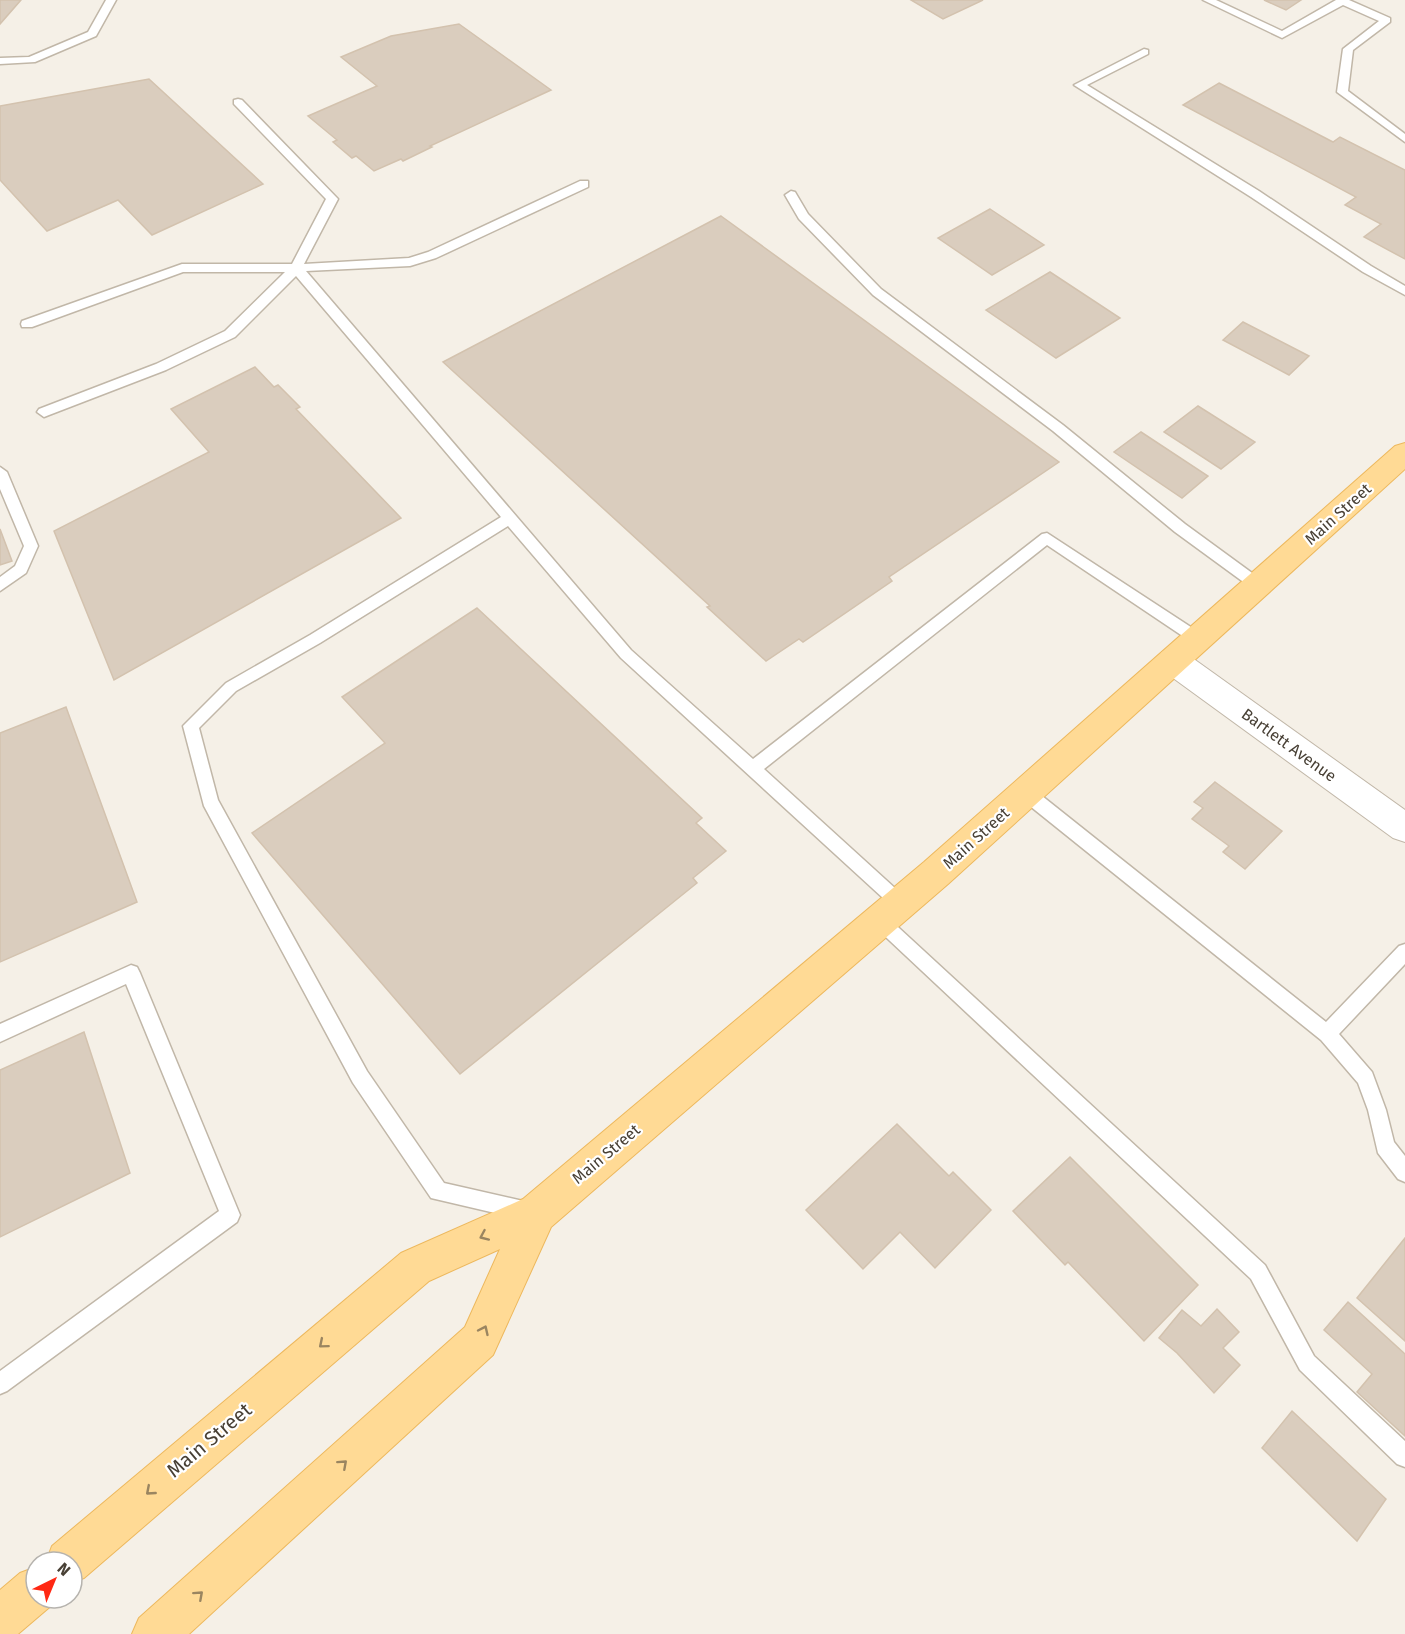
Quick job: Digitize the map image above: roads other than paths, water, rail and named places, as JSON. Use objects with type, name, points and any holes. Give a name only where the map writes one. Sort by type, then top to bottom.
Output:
[{"type":"main road","name":"Main Street","points":[[82,1550],[415,1267],[537,1213],[891,912],[1405,453]]},
{"type":"main road","name":"Main Street","points":[[156,1634],[479,1341],[537,1213]]},
{"type":"main road","points":[[0,1620],[24,1599]]},
{"type":"street","name":"Bartlett Avenue","points":[[1173,661],[1405,828]]},
{"type":"lane","points":[[0,61],[31,60],[92,34],[111,0]]},
{"type":"lane","points":[[1208,0],[1282,35],[1343,1],[1386,20],[1348,49],[1342,92],[1405,139]]},
{"type":"lane","points":[[1144,52],[1079,85],[1255,194],[1367,269],[1405,291]]},
{"type":"lane","points":[[44,412],[161,367],[231,334],[296,268],[332,199],[238,102]]},
{"type":"lane","points":[[27,324],[182,268],[296,268],[410,262],[432,255],[584,184]]},
{"type":"lane","points":[[790,195],[803,216],[877,292],[1058,428],[1180,528],[1258,585]]},
{"type":"lane","points":[[296,268],[626,654],[752,768],[891,912],[1258,1272],[1307,1362],[1405,1456]]},
{"type":"lane","points":[[0,472],[31,546],[21,569],[0,585]]},
{"type":"lane","points":[[510,518],[315,639],[231,687],[191,726],[210,801],[360,1077],[438,1191],[537,1213]]},
{"type":"lane","points":[[752,768],[1047,538],[1198,639]]},
{"type":"lane","points":[[1026,793],[1327,1034],[1365,1078],[1377,1110],[1385,1146],[1405,1172]]},
{"type":"lane","points":[[1327,1034],[1405,952]]},
{"type":"lane","points":[[0,1033],[131,973],[230,1215],[0,1384]]}]
